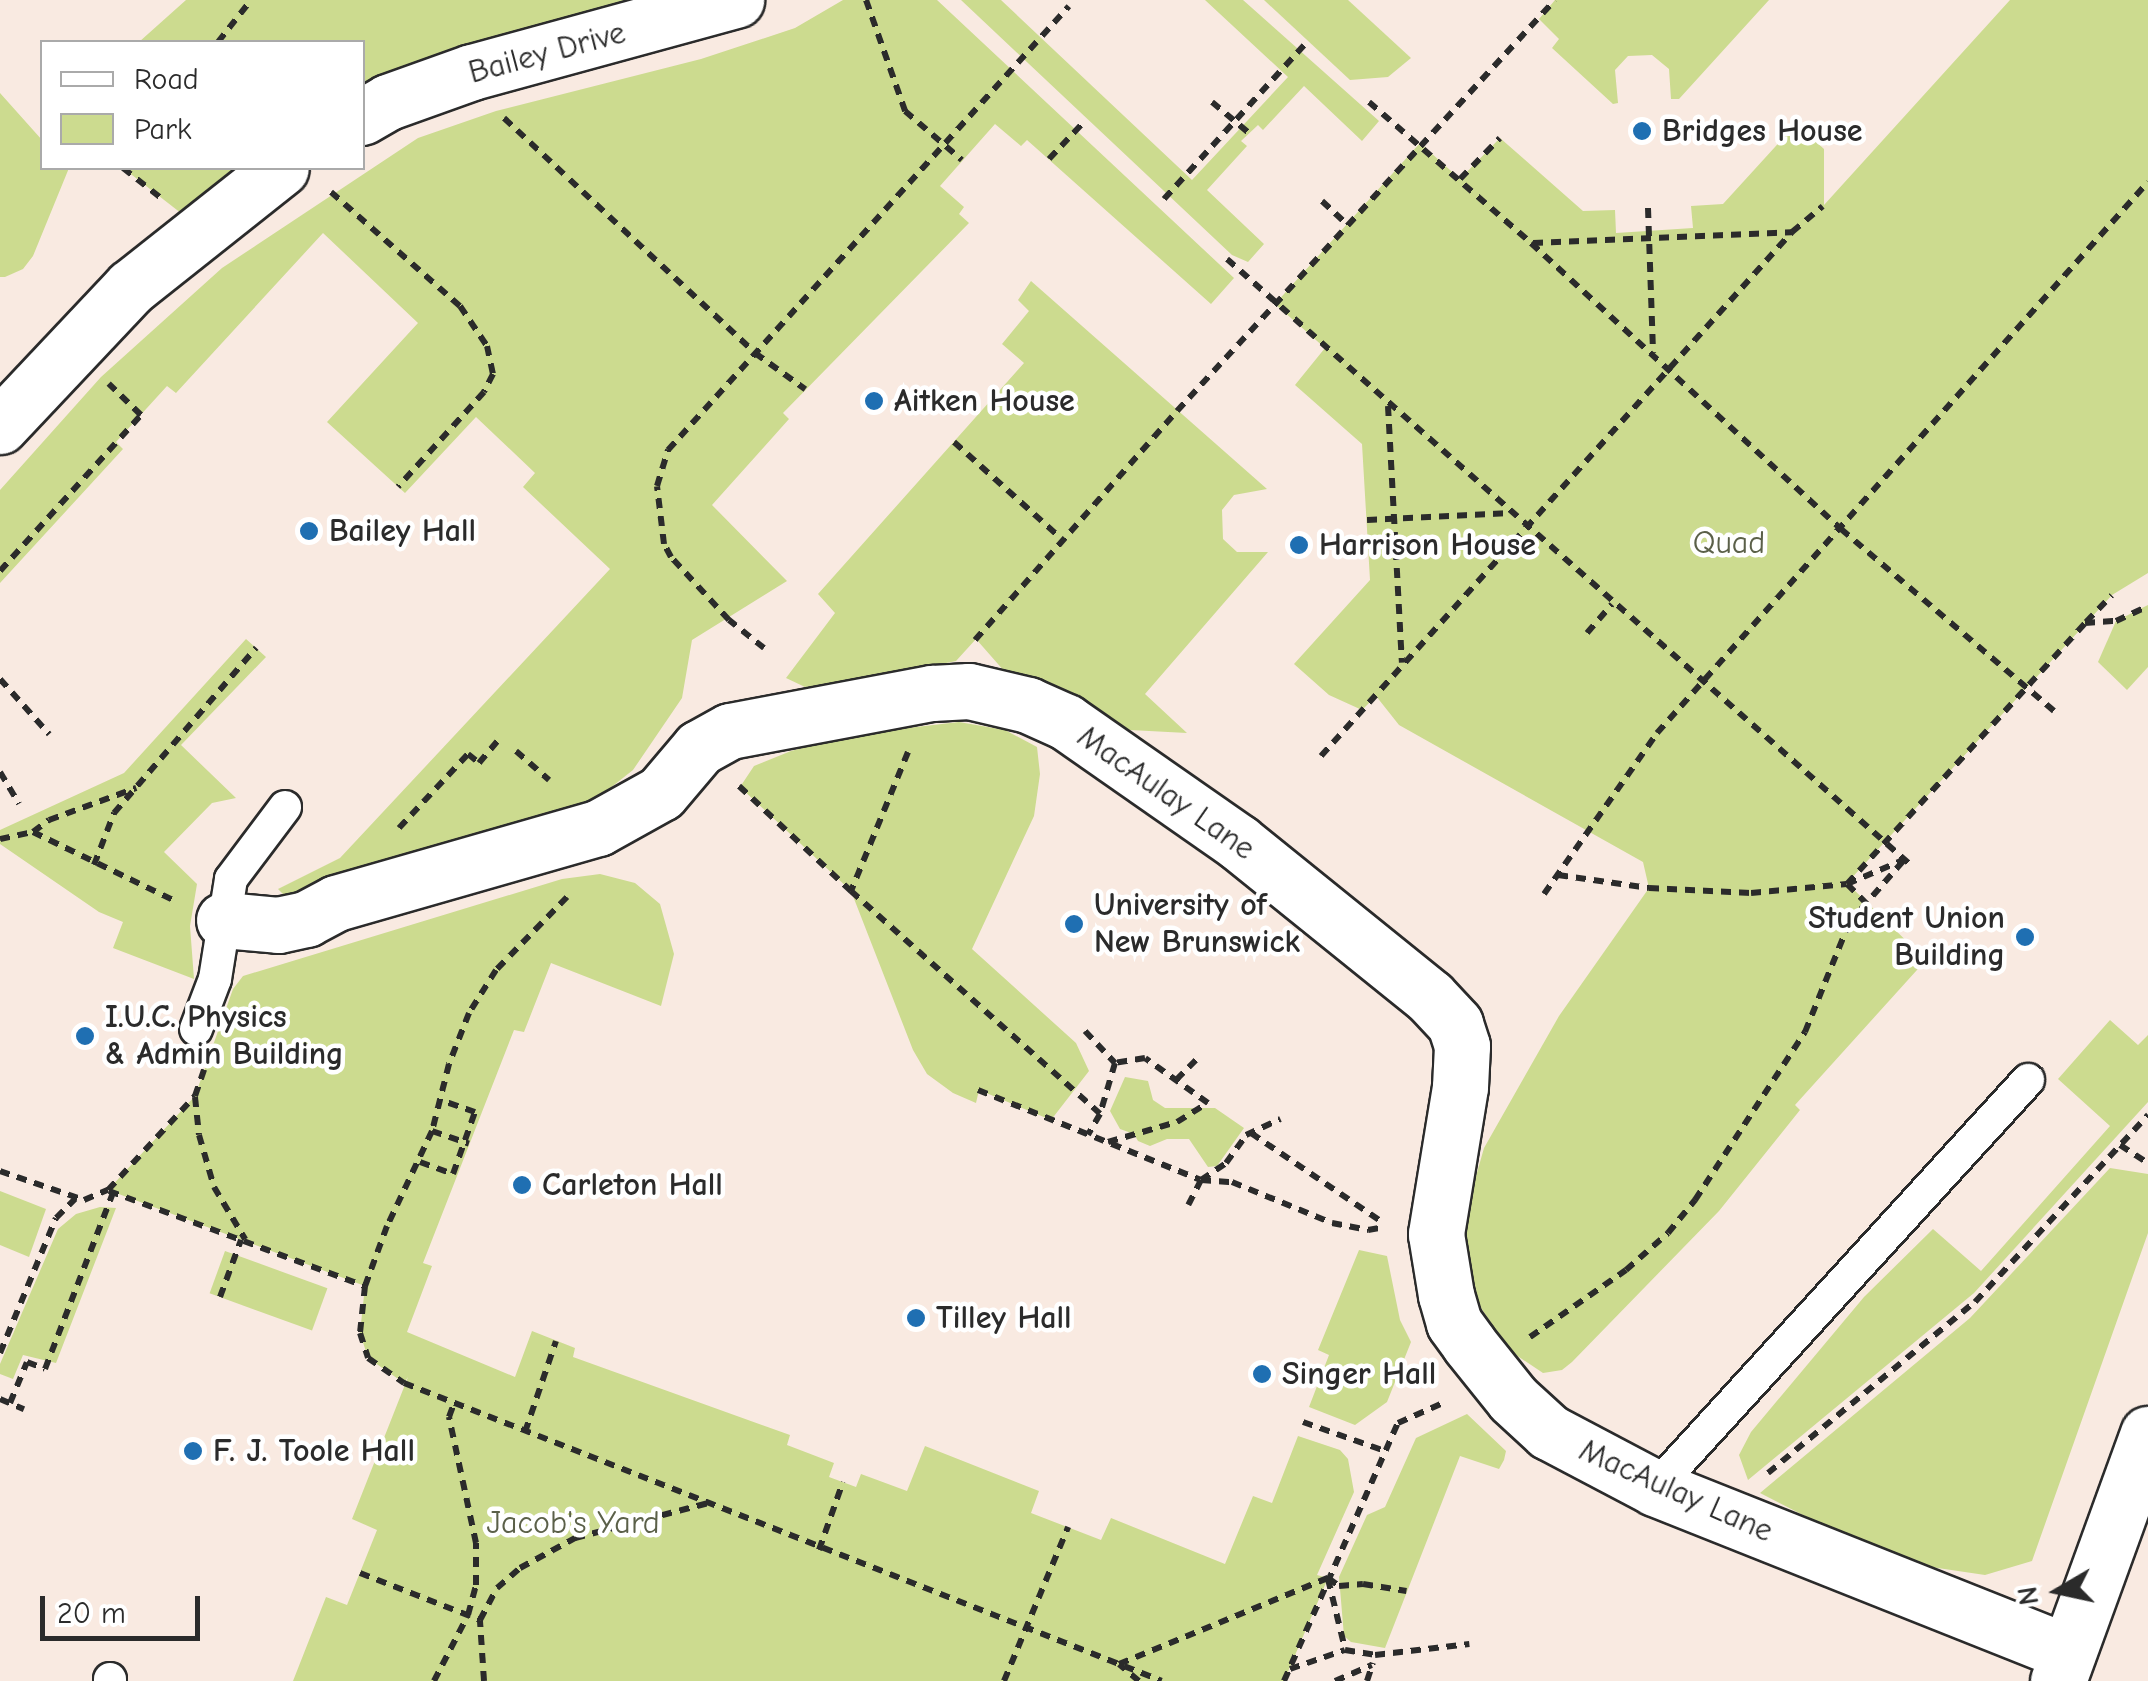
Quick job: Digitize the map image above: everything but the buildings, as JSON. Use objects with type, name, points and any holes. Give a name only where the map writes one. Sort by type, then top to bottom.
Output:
[{"type":"street","name":"Bailey Drive","points":[[365,115],[388,102],[472,72],[736,0]]},
{"type":"street","points":[[0,426],[131,286],[278,170]]},
{"type":"street","name":"MacAulay Lane","points":[[224,920],[278,925],[306,919],[336,903],[598,828],[660,793],[699,748],[730,731],[932,693],[969,691],[1028,705],[1066,722],[1238,842],[1430,996],[1455,1024],[1462,1046],[1460,1086],[1436,1234],[1454,1323],[1513,1398],[1549,1432],[1656,1488],[2063,1667]]},
{"type":"street","points":[[2063,1667],[2148,1434]]},
{"type":"lane","points":[[196,1028],[214,979],[231,879],[285,807]]},
{"type":"lane","points":[[1656,1488],[2028,1080]]},
{"type":"path","points":[[220,40],[251,0]]},
{"type":"path","points":[[866,0],[906,111],[962,160]]},
{"type":"path","points":[[966,650],[1347,224],[1556,0]]},
{"type":"path","points":[[764,648],[729,620],[670,557],[656,507],[660,470],[676,437],[1070,6]]},
{"type":"path","points":[[1164,200],[1304,45]]},
{"type":"path","points":[[1212,102],[1250,133]]},
{"type":"path","points":[[1369,102],[1532,243],[1841,529],[2054,711]]},
{"type":"path","points":[[496,111],[755,353],[805,389]]},
{"type":"path","points":[[1049,158],[1081,125]]},
{"type":"path","points":[[1460,179],[1500,138]]},
{"type":"path","points":[[1544,894],[1657,733],[2148,182]]},
{"type":"path","points":[[331,192],[460,306],[487,346],[493,374],[484,392],[398,487]]},
{"type":"path","points":[[1322,201],[1347,224]]},
{"type":"path","points":[[1322,756],[1792,232],[1823,206]]},
{"type":"path","points":[[1648,208],[1653,355]]},
{"type":"path","points":[[1532,243],[1792,232]]},
{"type":"path","points":[[1226,259],[1913,867]]},
{"type":"path","points":[[0,570],[141,414],[101,376]]},
{"type":"path","points":[[1388,404],[1402,664]]},
{"type":"path","points":[[954,442],[1063,540]]},
{"type":"path","points":[[1367,520],[1512,514]]},
{"type":"path","points":[[1846,884],[2112,595]]},
{"type":"path","points":[[1587,633],[1613,604]]},
{"type":"path","points":[[2085,623],[2116,621],[2148,606]]},
{"type":"path","points":[[94,865],[114,814],[256,648]]},
{"type":"path","points":[[0,680],[49,734]]},
{"type":"path","points":[[388,840],[468,754],[479,762],[500,737]]},
{"type":"path","points":[[851,890],[913,740]]},
{"type":"path","points":[[699,748],[1100,1114]]},
{"type":"path","points":[[516,751],[550,780]]},
{"type":"path","points":[[0,772],[19,804]]},
{"type":"path","points":[[0,839],[33,832],[49,820],[137,788]]},
{"type":"path","points":[[598,828],[600,874],[548,912],[496,970],[469,1014],[449,1064],[443,1100],[432,1131],[387,1226],[365,1286],[360,1333],[368,1358],[377,1368],[404,1383],[819,1550],[1162,1681]]},
{"type":"path","points":[[33,832],[94,865],[224,920]]},
{"type":"path","points":[[1558,875],[1703,893],[1752,893],[1846,884],[1904,860]]},
{"type":"path","points":[[1522,1343],[1626,1270],[1668,1233],[1696,1200],[1805,1032],[1849,923],[1904,860]]},
{"type":"path","points":[[1846,884],[1867,904]]},
{"type":"path","points":[[1085,1031],[1115,1063]]},
{"type":"path","points":[[1176,1080],[1200,1056]]},
{"type":"path","points":[[1106,1142],[1202,1111],[1208,1103],[1145,1058],[1115,1063]]},
{"type":"path","points":[[1088,1135],[1100,1114],[1115,1063]]},
{"type":"path","points":[[978,1090],[1201,1180],[1232,1182],[1332,1224],[1368,1230],[1386,1227]]},
{"type":"path","points":[[10,1404],[27,1362],[45,1369],[111,1192],[195,1096],[199,1136],[214,1186],[244,1241]]},
{"type":"path","points":[[420,1162],[453,1174],[466,1144],[475,1112],[443,1100]]},
{"type":"path","points":[[1753,1485],[1975,1302],[2148,1115]]},
{"type":"path","points":[[1188,1204],[1201,1180],[1226,1163],[1251,1134],[1280,1119]]},
{"type":"path","points":[[432,1131],[466,1144]]},
{"type":"path","points":[[1251,1134],[1386,1227]]},
{"type":"path","points":[[2120,1145],[2148,1163]]},
{"type":"path","points":[[0,1171],[75,1199],[111,1192],[365,1286]]},
{"type":"path","points":[[0,1353],[56,1218],[75,1199]]},
{"type":"path","points":[[1386,1227],[1387,1242]]},
{"type":"path","points":[[220,1297],[244,1241]]},
{"type":"path","points":[[525,1432],[556,1341]]},
{"type":"path","points":[[1284,1681],[1398,1423],[1458,1395]]},
{"type":"path","points":[[0,1400],[24,1409]]},
{"type":"path","points":[[434,1681],[468,1615],[476,1585],[476,1544],[449,1417],[454,1403]]},
{"type":"path","points":[[1304,1422],[1385,1451]]},
{"type":"path","points":[[819,1550],[843,1482]]},
{"type":"path","points":[[484,1681],[480,1620],[497,1588],[520,1568],[563,1544],[608,1528],[678,1514],[708,1503]]},
{"type":"path","points":[[1004,1681],[1068,1527]]},
{"type":"path","points":[[360,1573],[480,1620]]},
{"type":"path","points":[[1328,1578],[1339,1586],[1363,1584],[1406,1591]]},
{"type":"path","points":[[1328,1578],[1345,1650]]},
{"type":"path","points":[[1119,1664],[1328,1578]]},
{"type":"path","points":[[1288,1670],[1345,1650],[1375,1655],[1469,1644]]},
{"type":"path","points":[[1367,1681],[1375,1655]]},
{"type":"path","points":[[1119,1664],[1139,1681]]},
{"type":"path","points":[[1335,1681],[1372,1665]]},
{"type":"green space","points":[[186,0],[684,0],[365,95],[365,40],[141,40]]},
{"type":"green space","points":[[843,0],[937,0],[1234,278],[1211,304],[1027,140],[1021,146],[995,124],[940,186],[964,207],[959,214],[969,223],[783,413],[789,419],[712,505],[787,581],[692,640],[682,698],[633,770],[576,815],[288,899],[278,889],[340,858],[610,569],[523,487],[535,473],[476,417],[405,493],[327,422],[418,323],[323,233],[176,393],[167,386],[116,442],[123,449],[0,583],[0,490],[101,377],[222,268],[418,138],[496,111],[701,59],[795,28]]},
{"type":"green space","points":[[961,0],[1001,0],[1192,180],[1288,77],[1205,0],[1243,0],[1379,121],[1362,141],[1304,86],[1263,130],[1258,125],[1241,141],[1247,146],[1207,190],[1264,244],[1248,262],[1232,255]]},
{"type":"green space","points":[[1264,0],[1348,0],[1411,58],[1388,77],[1350,80]]},
{"type":"green space","points":[[1555,0],[1769,0],[1679,99],[1671,99],[1669,69],[1652,55],[1628,56],[1615,70],[1618,103],[1613,104],[1552,48],[1559,39],[1539,19]]},
{"type":"green space","name":"Quad","points":[[2010,0],[2148,0],[2148,573],[2112,595],[1847,883],[1926,960],[1795,1105],[1800,1110],[1719,1211],[1572,1362],[1562,1370],[1543,1373],[1510,1351],[1477,1302],[1464,1242],[1467,1208],[1484,1148],[1559,1016],[1649,888],[1643,862],[1399,725],[1376,696],[1362,710],[1329,695],[1294,664],[1370,580],[1362,444],[1295,385],[1325,348],[1275,304],[1420,143],[1460,179],[1500,138],[1583,211],[1615,210],[1616,233],[1693,228],[1691,206],[1723,204],[1796,124],[1824,149],[1824,205]]},
{"type":"green space","points":[[0,93],[40,138],[40,170],[68,170],[33,256],[23,269],[0,277]]},
{"type":"green space","points":[[126,170],[247,170],[186,217]]},
{"type":"green space","points":[[1031,281],[1267,489],[1234,495],[1222,510],[1223,539],[1237,552],[1268,552],[1145,694],[1187,733],[1130,730],[1005,672],[976,639],[956,661],[843,684],[805,687],[786,678],[835,613],[818,594],[1024,363],[1002,344],[1029,311],[1018,300]]},
{"type":"green space","points":[[2148,605],[2148,667],[2127,690],[2098,662],[2116,621]]},
{"type":"green space","points":[[246,639],[266,657],[181,745],[236,798],[212,803],[164,852],[197,884],[190,926],[194,979],[113,948],[123,922],[99,912],[0,844],[0,830],[124,773]]},
{"type":"green space","points":[[959,722],[1005,730],[1037,747],[1040,774],[1034,816],[972,949],[1076,1043],[1089,1071],[1051,1120],[979,1090],[976,1103],[953,1093],[927,1074],[913,1050],[851,891],[740,787],[754,766],[791,751],[856,734]]},
{"type":"green space","name":"Jacob's Yard","points":[[600,874],[635,883],[660,904],[674,954],[661,1006],[551,963],[524,1032],[514,1030],[423,1263],[432,1266],[407,1332],[515,1377],[532,1331],[575,1348],[573,1357],[790,1435],[787,1445],[834,1463],[829,1477],[856,1487],[861,1474],[907,1491],[925,1446],[1039,1491],[1031,1513],[1101,1540],[1111,1518],[1225,1564],[1253,1496],[1272,1503],[1298,1436],[1340,1450],[1348,1459],[1354,1492],[1317,1575],[1328,1578],[1284,1681],[293,1681],[326,1597],[347,1605],[377,1530],[352,1519],[408,1377],[404,1383],[368,1358],[360,1333],[365,1286],[108,1190],[195,1096],[233,989],[243,976],[562,879]]},
{"type":"green space","points":[[2110,1020],[2138,1045],[2148,1035],[2148,1102],[1974,1293],[1748,1480],[1739,1455],[1751,1432],[1864,1297],[1933,1229],[1981,1271],[2110,1126],[2058,1079]]},
{"type":"green space","points":[[1125,1077],[1148,1081],[1153,1100],[1165,1108],[1215,1108],[1244,1128],[1217,1166],[1208,1167],[1189,1139],[1167,1139],[1150,1146],[1138,1141],[1134,1134],[1120,1129],[1110,1111]]},
{"type":"green space","points":[[2110,1168],[2148,1174],[2148,1233],[2032,1561],[1985,1575],[1931,1567],[1842,1535],[1760,1493],[1970,1318]]},
{"type":"green space","points":[[0,1191],[46,1209],[29,1257],[0,1245]]},
{"type":"green space","points":[[100,1207],[116,1208],[56,1363],[23,1355],[13,1379],[0,1374],[0,1364],[58,1229],[76,1214]]},
{"type":"green space","points":[[1359,1250],[1387,1256],[1400,1320],[1411,1342],[1387,1402],[1355,1425],[1309,1407],[1329,1355],[1318,1350]]},
{"type":"green space","points":[[225,1251],[327,1288],[312,1331],[210,1293]]},
{"type":"green space","points":[[1467,1414],[1506,1451],[1504,1460],[1499,1469],[1460,1456],[1385,1648],[1351,1642],[1344,1636],[1339,1577],[1367,1515],[1385,1507],[1416,1438]]},
{"type":"place","name":"Bridges House","points":[[1642,131]]},
{"type":"place","name":"Aitken House","points":[[874,401]]},
{"type":"place","name":"Bailey Hall","points":[[309,531]]},
{"type":"place","name":"Harrison House","points":[[1299,545]]},
{"type":"place","name":"University of New Brunswick","points":[[1074,924]]},
{"type":"place","name":"Student Union Building","points":[[2025,937]]},
{"type":"place","name":"I.U.C. Physics & Admin Building","points":[[85,1036]]},
{"type":"place","name":"Carleton Hall","points":[[522,1185]]},
{"type":"place","name":"Tilley Hall","points":[[916,1318]]},
{"type":"place","name":"Singer Hall","points":[[1262,1374]]},
{"type":"place","name":"F. J. Toole Hall","points":[[193,1451]]}]
